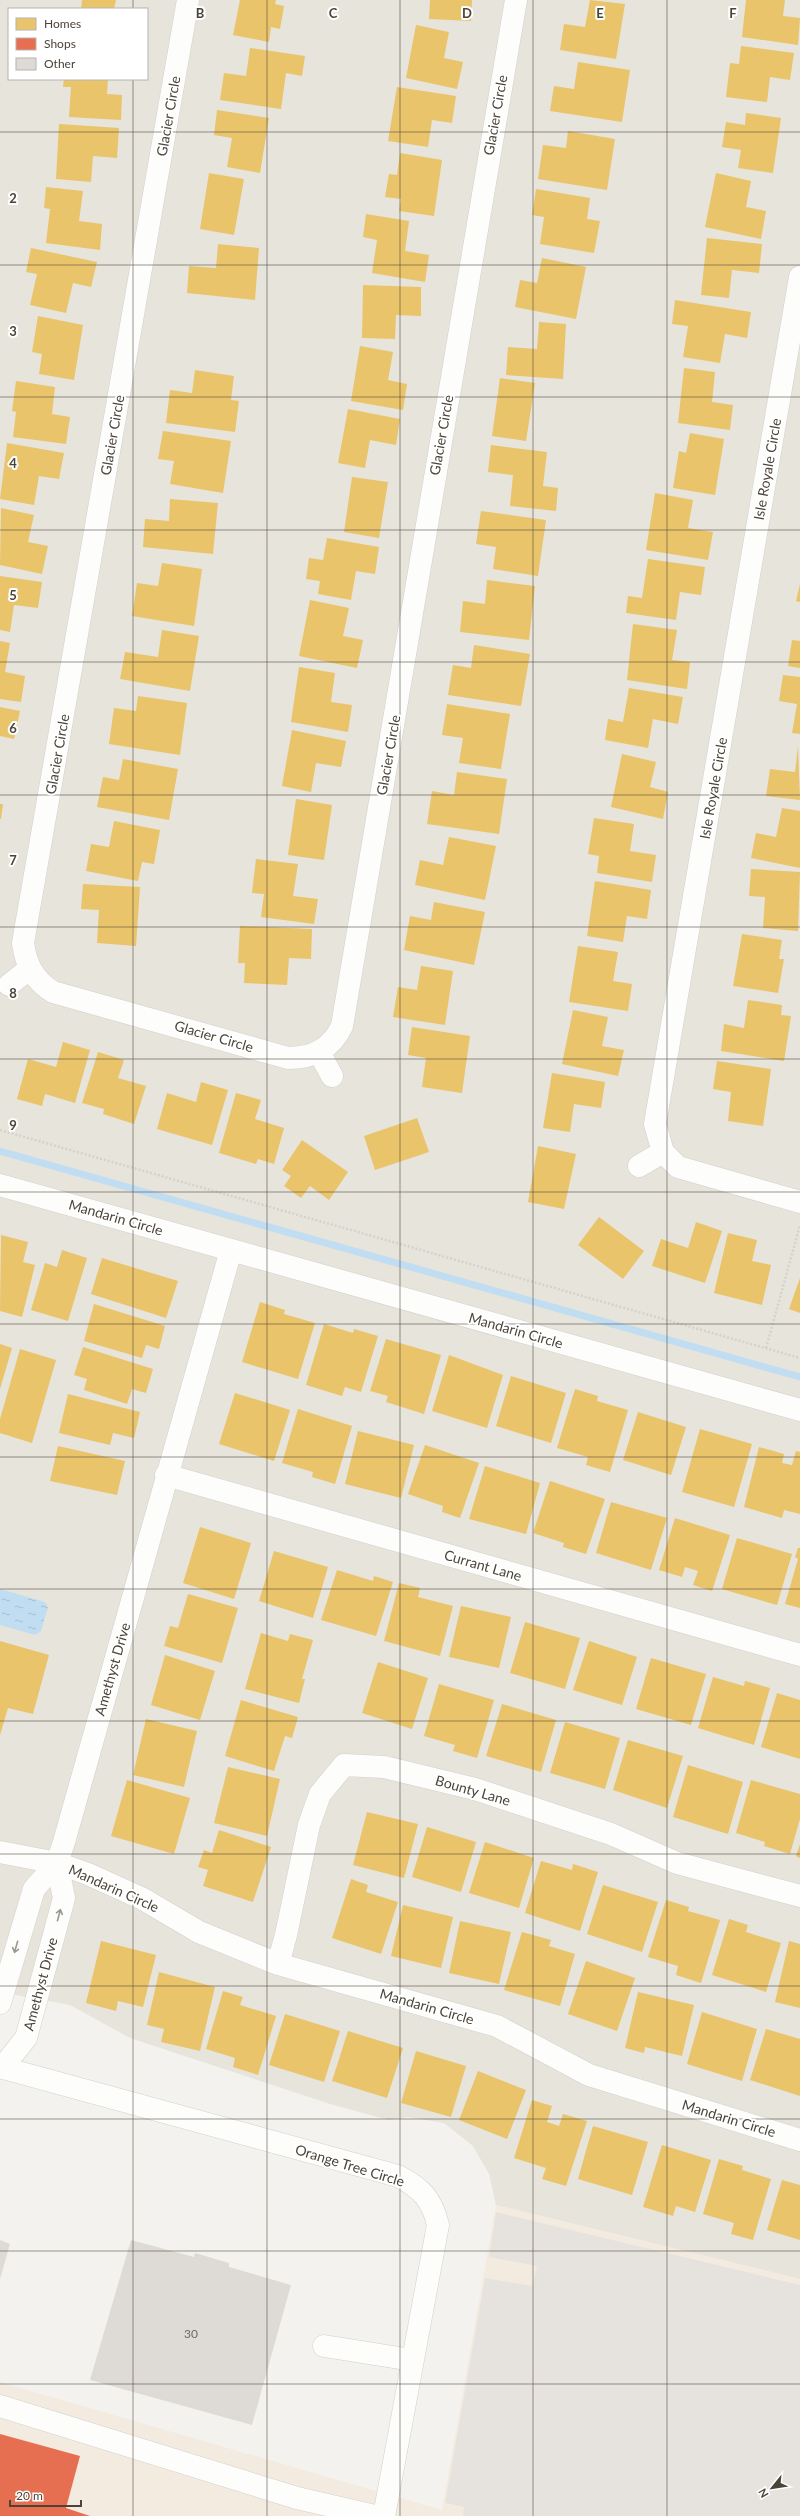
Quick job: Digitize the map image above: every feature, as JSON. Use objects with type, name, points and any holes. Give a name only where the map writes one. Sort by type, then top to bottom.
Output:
[{"type":"street","name":"Glacier Circle","points":[[188,0],[22,943],[29,970],[44,986],[53,992],[288,1058],[300,1058],[319,1052],[336,1039],[342,1026],[516,0]]},
{"type":"street","name":"Isle Royale Circle","points":[[800,277],[655,1124],[663,1152],[678,1167],[687,1172],[800,1202]]},
{"type":"street","points":[[9,985],[29,970]]},
{"type":"street","points":[[319,1052],[332,1076]]},
{"type":"street","points":[[639,1166],[663,1152]]},
{"type":"street","name":"Mandarin Circle","points":[[0,1185],[800,1410]]},
{"type":"street","points":[[166,1475],[231,1250]]},
{"type":"street","name":"Currant Lane","points":[[166,1475],[800,1655]]},
{"type":"street","name":"Amethyst Drive","points":[[0,2003],[34,1889],[57,1863],[166,1475]]},
{"type":"street","name":"Bounty Lane","points":[[278,1964],[286,1935],[309,1825],[320,1794],[344,1766],[384,1767],[475,1789],[611,1834],[677,1863],[800,1896]]},
{"type":"street","name":"Mandarin Circle","points":[[0,1852],[57,1863],[88,1874],[144,1899],[199,1932],[278,1964],[497,2026],[590,2075],[800,2140]]},
{"type":"street","name":"Amethyst Drive","points":[[1,2065],[26,2038],[64,1898],[57,1863]]},
{"type":"street","name":"Orange Tree Circle","points":[[1,2065],[398,2176],[416,2186],[426,2195],[434,2209],[438,2225],[384,2516]]},
{"type":"street","points":[[324,2346],[412,2360]]},
{"type":"street","points":[[0,2406],[296,2498],[374,2516]]},
{"type":"path","points":[[0,1130],[800,1358]]},
{"type":"path","points":[[766,1348],[800,1224]]},
{"type":"shaded area","points":[[0,0],[800,0],[800,2279],[496,2205],[489,2174],[473,2146],[444,2123],[408,2117],[389,2120],[330,2104],[130,2038],[70,2005],[0,1992]]},
{"type":"shaded area","points":[[496,2205],[800,2279],[800,2516],[0,2516],[0,2382],[442,2510]]},
{"type":"shaded area","points":[[496,2212],[800,2285],[800,2516],[463,2516],[464,2507],[445,2503],[485,2278],[532,2286],[537,2266],[489,2257]]},
{"type":"water","points":[[0,1589],[45,1602],[48,1607],[41,1631],[35,1635],[0,1625]]},
{"type":"building: Homes","points":[[82,0],[116,0],[114,8],[81,8]]},
{"type":"building: Homes","points":[[240,0],[276,0],[275,4],[284,6],[280,29],[271,27],[269,42],[233,35]]},
{"type":"building: Homes","points":[[430,0],[472,0],[471,21],[429,19]]},
{"type":"building: Homes","points":[[590,0],[625,4],[616,59],[560,50],[564,24],[585,27]]},
{"type":"building: Homes","points":[[746,0],[785,0],[783,16],[800,18],[798,45],[742,37]]},
{"type":"building: Homes","points":[[416,25],[449,32],[444,58],[463,62],[457,89],[406,78]]},
{"type":"building: Homes","points":[[741,46],[794,53],[790,80],[770,77],[767,102],[726,97],[730,63],[739,64]]},
{"type":"building: Homes","points":[[250,48],[305,56],[302,76],[286,73],[281,109],[220,100],[224,73],[246,76]]},
{"type":"building: Homes","points":[[578,62],[630,70],[622,122],[550,111],[554,86],[574,89]]},
{"type":"building: Homes","points":[[64,80],[108,80],[107,94],[122,95],[121,120],[69,117],[71,87],[63,87]]},
{"type":"building: Homes","points":[[397,87],[456,96],[452,123],[432,120],[428,147],[388,141]]},
{"type":"building: Homes","points":[[217,110],[269,118],[260,173],[227,167],[232,138],[214,135]]},
{"type":"building: Homes","points":[[746,113],[781,118],[773,173],[738,168],[741,150],[722,147],[726,122],[745,125]]},
{"type":"building: Homes","points":[[59,124],[119,128],[117,158],[93,156],[91,182],[56,179]]},
{"type":"building: Homes","points":[[568,131],[615,139],[607,190],[538,179],[543,145],[566,148]]},
{"type":"building: Homes","points":[[400,153],[442,160],[434,216],[399,211],[401,199],[385,197],[389,174],[397,175]]},
{"type":"building: Homes","points":[[209,173],[244,179],[234,235],[200,229]]},
{"type":"building: Homes","points":[[716,173],[751,181],[746,207],[766,211],[761,239],[705,227]]},
{"type":"building: Homes","points":[[46,187],[83,191],[79,221],[102,224],[100,250],[46,243],[50,209],[44,208]]},
{"type":"building: Homes","points":[[536,189],[590,198],[587,219],[600,221],[594,253],[540,244],[544,217],[532,215]]},
{"type":"building: Homes","points":[[366,214],[409,221],[405,251],[429,255],[425,282],[372,273],[377,240],[363,237]]},
{"type":"building: Homes","points":[[707,238],[762,244],[759,273],[732,270],[729,298],[701,295]]},
{"type":"building: Homes","points":[[218,244],[259,248],[255,300],[187,293],[189,266],[216,268]]},
{"type":"building: Homes","points":[[31,248],[97,262],[91,287],[73,283],[66,313],[30,305],[37,274],[26,272]]},
{"type":"building: Homes","points":[[542,258],[586,267],[576,319],[515,307],[520,280],[537,283]]},
{"type":"building: Homes","points":[[363,285],[421,287],[421,316],[396,315],[395,339],[362,338]]},
{"type":"building: Homes","points":[[675,300],[751,312],[747,338],[725,334],[720,363],[683,357],[688,326],[672,324]]},
{"type":"building: Homes","points":[[38,316],[83,325],[74,380],[39,374],[42,354],[32,352]]},
{"type":"building: Homes","points":[[539,322],[566,324],[563,379],[506,375],[508,347],[537,349]]},
{"type":"building: Homes","points":[[360,346],[393,352],[388,380],[407,384],[403,410],[351,401]]},
{"type":"building: Homes","points":[[684,368],[715,372],[712,402],[733,405],[730,430],[678,423]]},
{"type":"building: Homes","points":[[195,370],[234,376],[231,400],[239,401],[235,432],[166,423],[170,390],[192,393]]},
{"type":"building: Homes","points":[[500,378],[535,383],[526,441],[492,436]]},
{"type":"building: Homes","points":[[16,381],[55,387],[52,414],[70,417],[66,444],[13,437],[16,412],[12,411]]},
{"type":"building: Homes","points":[[348,409],[400,419],[396,445],[370,440],[365,468],[338,463]]},
{"type":"building: Homes","points":[[163,431],[231,441],[223,493],[170,484],[174,461],[158,459]]},
{"type":"building: Homes","points":[[690,433],[724,439],[715,495],[673,488],[679,451],[686,453]]},
{"type":"building: Homes","points":[[7,443],[64,453],[59,479],[39,476],[34,505],[0,499]]},
{"type":"building: Homes","points":[[491,445],[547,452],[543,486],[558,488],[556,511],[510,506],[513,475],[488,472]]},
{"type":"building: Homes","points":[[352,477],[388,482],[379,538],[344,532]]},
{"type":"building: Homes","points":[[655,493],[693,500],[688,528],[713,532],[708,560],[646,550]]},
{"type":"building: Homes","points":[[170,499],[218,503],[213,554],[143,547],[145,519],[169,521]]},
{"type":"building: Homes","points":[[1,508],[34,515],[28,542],[48,546],[42,574],[0,565]]},
{"type":"building: Homes","points":[[481,511],[546,520],[538,576],[493,569],[496,547],[476,544]]},
{"type":"building: Homes","points":[[327,538],[379,547],[375,574],[356,571],[351,600],[318,594],[320,581],[306,579],[309,558],[323,560]]},
{"type":"building: Homes","points":[[648,559],[705,567],[701,595],[680,592],[676,620],[626,613],[628,596],[642,598]]},
{"type":"building: Homes","points":[[162,563],[202,569],[194,626],[132,616],[137,583],[158,586]]},
{"type":"building: Homes","points":[[0,576],[42,582],[38,608],[14,605],[10,632],[0,630]]},
{"type":"building: Homes","points":[[487,580],[535,586],[529,640],[460,632],[463,601],[485,604]]},
{"type":"building: Homes","points":[[800,584],[800,602],[796,601]]},
{"type":"building: Homes","points":[[310,600],[349,608],[343,636],[363,640],[357,668],[299,656]]},
{"type":"building: Homes","points":[[633,624],[677,630],[672,660],[690,662],[687,689],[627,680]]},
{"type":"building: Homes","points":[[162,630],[199,636],[190,691],[120,679],[125,652],[158,657]]},
{"type":"building: Homes","points":[[792,640],[800,641],[800,668],[788,666]]},
{"type":"building: Homes","points":[[0,641],[10,643],[5,672],[25,676],[21,702],[0,699]]},
{"type":"building: Homes","points":[[474,645],[530,654],[521,706],[448,695],[453,665],[471,668]]},
{"type":"building: Homes","points":[[299,667],[335,673],[331,702],[352,705],[348,732],[291,722]]},
{"type":"building: Homes","points":[[783,675],[800,677],[800,734],[792,733],[797,704],[779,701]]},
{"type":"building: Homes","points":[[629,688],[683,697],[678,724],[653,719],[648,748],[605,740],[608,719],[623,722]]},
{"type":"building: Homes","points":[[138,696],[187,703],[180,755],[109,744],[114,708],[136,711]]},
{"type":"building: Homes","points":[[447,704],[510,714],[501,769],[459,763],[463,738],[442,735]]},
{"type":"building: Homes","points":[[0,707],[20,711],[14,739],[0,736]]},
{"type":"building: Homes","points":[[292,730],[346,741],[341,767],[316,763],[311,792],[282,786]]},
{"type":"building: Homes","points":[[798,746],[800,800],[766,796],[770,769],[795,772]]},
{"type":"building: Homes","points":[[622,754],[656,762],[650,787],[668,792],[663,819],[611,807]]},
{"type":"building: Homes","points":[[123,759],[178,769],[169,820],[97,807],[103,777],[119,780]]},
{"type":"building: Homes","points":[[457,772],[507,779],[499,834],[427,824],[432,791],[454,795]]},
{"type":"building: Homes","points":[[296,799],[332,805],[324,860],[288,855]]},
{"type":"building: Homes","points":[[0,804],[3,804],[1,819],[0,819]]},
{"type":"building: Homes","points":[[782,808],[800,811],[800,868],[751,858],[756,833],[776,837]]},
{"type":"building: Homes","points":[[594,818],[634,824],[630,851],[656,855],[652,882],[597,873],[599,856],[588,854]]},
{"type":"building: Homes","points":[[114,821],[160,830],[154,864],[142,862],[138,881],[86,871],[91,844],[109,847]]},
{"type":"building: Homes","points":[[449,837],[496,846],[485,900],[415,885],[420,860],[443,865]]},
{"type":"building: Homes","points":[[256,859],[298,864],[293,896],[318,899],[314,924],[261,917],[264,894],[252,893]]},
{"type":"building: Homes","points":[[751,869],[800,872],[798,931],[763,928],[765,897],[749,896]]},
{"type":"building: Homes","points":[[595,881],[651,890],[647,919],[627,916],[623,942],[587,936]]},
{"type":"building: Homes","points":[[83,884],[140,887],[136,946],[97,943],[99,910],[81,909]]},
{"type":"building: Homes","points":[[434,902],[485,912],[474,965],[404,950],[410,916],[431,920]]},
{"type":"building: Homes","points":[[240,926],[312,929],[311,959],[289,958],[287,985],[244,983],[245,963],[238,963]]},
{"type":"building: Homes","points":[[742,934],[782,940],[779,959],[784,959],[778,993],[733,986]]},
{"type":"building: Homes","points":[[578,946],[618,952],[613,981],[632,984],[628,1011],[569,1002]]},
{"type":"building: Homes","points":[[421,966],[453,971],[445,1025],[393,1017],[398,987],[417,990]]},
{"type":"building: Homes","points":[[748,1000],[782,1005],[781,1015],[791,1016],[784,1061],[721,1051],[724,1024],[744,1028]]},
{"type":"building: Homes","points":[[573,1010],[608,1017],[602,1046],[624,1050],[618,1076],[562,1064]]},
{"type":"building: Homes","points":[[412,1027],[470,1036],[462,1093],[422,1087],[426,1058],[408,1055]]},
{"type":"building: Homes","points":[[63,1042],[90,1050],[75,1103],[45,1094],[42,1106],[17,1099],[28,1059],[56,1067]]},
{"type":"building: Homes","points":[[98,1052],[124,1060],[118,1078],[146,1086],[134,1124],[103,1114],[104,1109],[82,1103]]},
{"type":"building: Homes","points":[[717,1061],[771,1069],[763,1126],[728,1121],[731,1092],[713,1089]]},
{"type":"building: Homes","points":[[552,1073],[605,1082],[601,1108],[574,1104],[570,1132],[543,1128]]},
{"type":"building: Homes","points":[[201,1082],[228,1090],[212,1145],[157,1129],[167,1093],[196,1102]]},
{"type":"building: Homes","points":[[236,1093],[261,1100],[255,1119],[284,1128],[274,1164],[258,1159],[256,1164],[219,1153]]},
{"type":"building: Homes","points":[[417,1118],[429,1152],[375,1170],[364,1136]]},
{"type":"building: Homes","points":[[302,1140],[348,1172],[329,1200],[310,1186],[301,1198],[284,1186],[291,1176],[282,1170]]},
{"type":"building: Homes","points":[[538,1146],[576,1154],[564,1209],[528,1202]]},
{"type":"building: Homes","points":[[599,1217],[644,1251],[623,1279],[578,1245]]},
{"type":"building: Homes","points":[[696,1222],[722,1231],[705,1283],[652,1266],[661,1239],[688,1248]]},
{"type":"building: Homes","points":[[728,1233],[757,1240],[752,1261],[771,1265],[762,1305],[714,1293]]},
{"type":"building: Homes","points":[[1,1235],[28,1242],[23,1262],[35,1265],[22,1317],[0,1311]]},
{"type":"building: Homes","points":[[62,1250],[87,1258],[68,1321],[31,1310],[45,1263],[57,1267]]},
{"type":"building: Homes","points":[[102,1258],[178,1281],[166,1318],[91,1294]]},
{"type":"building: Homes","points":[[800,1278],[800,1313],[789,1309]]},
{"type":"building: Homes","points":[[260,1302],[285,1310],[284,1314],[315,1323],[298,1379],[242,1362]]},
{"type":"building: Homes","points":[[94,1304],[165,1326],[159,1349],[146,1345],[142,1358],[84,1341]]},
{"type":"building: Homes","points":[[324,1324],[353,1333],[354,1329],[378,1336],[361,1392],[345,1387],[342,1396],[306,1385]]},
{"type":"building: Homes","points":[[386,1339],[441,1355],[424,1414],[386,1402],[388,1396],[370,1391]]},
{"type":"building: Homes","points":[[0,1344],[12,1348],[0,1389]]},
{"type":"building: Homes","points":[[83,1347],[153,1369],[146,1393],[132,1389],[127,1404],[84,1390],[87,1379],[74,1375]]},
{"type":"building: Homes","points":[[20,1349],[56,1360],[32,1443],[0,1433],[0,1419]]},
{"type":"building: Homes","points":[[449,1355],[503,1375],[487,1428],[432,1411]]},
{"type":"building: Homes","points":[[511,1376],[566,1393],[551,1443],[496,1426]]},
{"type":"building: Homes","points":[[575,1389],[598,1396],[597,1401],[628,1410],[610,1472],[586,1465],[588,1457],[557,1448]]},
{"type":"building: Homes","points":[[235,1393],[290,1410],[274,1461],[219,1444]]},
{"type":"building: Homes","points":[[68,1394],[140,1412],[134,1438],[113,1433],[110,1445],[59,1433]]},
{"type":"building: Homes","points":[[298,1409],[352,1426],[335,1484],[312,1477],[313,1472],[282,1463]]},
{"type":"building: Homes","points":[[638,1412],[686,1427],[671,1475],[623,1460]]},
{"type":"building: Homes","points":[[700,1429],[752,1444],[734,1507],[682,1492]]},
{"type":"building: Homes","points":[[358,1431],[414,1445],[401,1498],[345,1484]]},
{"type":"building: Homes","points":[[425,1445],[479,1463],[460,1518],[442,1512],[443,1506],[408,1494]]},
{"type":"building: Homes","points":[[58,1446],[125,1461],[117,1495],[50,1481]]},
{"type":"building: Homes","points":[[759,1447],[784,1454],[782,1463],[792,1465],[796,1451],[800,1452],[800,1514],[784,1510],[782,1518],[744,1507]]},
{"type":"building: Homes","points":[[485,1466],[540,1483],[526,1534],[469,1519]]},
{"type":"building: Homes","points":[[550,1481],[605,1499],[586,1554],[563,1547],[564,1543],[533,1533]]},
{"type":"building: Homes","points":[[611,1502],[667,1518],[651,1570],[596,1553]]},
{"type":"building: Homes","points":[[675,1518],[730,1535],[712,1591],[693,1585],[698,1571],[685,1567],[682,1577],[659,1570]]},
{"type":"building: Homes","points":[[200,1527],[251,1543],[234,1599],[183,1583]]},
{"type":"building: Homes","points":[[737,1538],[792,1554],[777,1605],[722,1589]]},
{"type":"building: Homes","points":[[798,1548],[800,1548],[800,1608],[785,1604],[798,1559],[795,1557]]},
{"type":"building: Homes","points":[[274,1551],[328,1567],[313,1618],[259,1601]]},
{"type":"building: Homes","points":[[337,1570],[373,1581],[374,1576],[393,1582],[376,1636],[321,1620]]},
{"type":"building: Homes","points":[[399,1583],[420,1588],[418,1597],[453,1606],[440,1656],[384,1641]]},
{"type":"building: Homes","points":[[188,1594],[238,1608],[222,1663],[164,1646],[170,1626],[178,1628]]},
{"type":"building: Homes","points":[[461,1606],[511,1617],[499,1668],[449,1657]]},
{"type":"building: Homes","points":[[525,1622],[580,1638],[565,1689],[510,1673]]},
{"type":"building: Homes","points":[[261,1633],[288,1641],[290,1634],[313,1640],[302,1679],[305,1679],[299,1703],[245,1689]]},
{"type":"building: Homes","points":[[0,1641],[49,1655],[33,1714],[8,1708],[0,1735]]},
{"type":"building: Homes","points":[[589,1641],[637,1657],[622,1705],[573,1690]]},
{"type":"building: Homes","points":[[165,1655],[215,1671],[200,1720],[151,1705]]},
{"type":"building: Homes","points":[[651,1658],[706,1674],[691,1725],[636,1709]]},
{"type":"building: Homes","points":[[378,1662],[428,1678],[412,1729],[362,1713]]},
{"type":"building: Homes","points":[[713,1677],[744,1686],[745,1681],[770,1688],[754,1745],[698,1728]]},
{"type":"building: Homes","points":[[439,1684],[494,1700],[477,1758],[453,1751],[455,1745],[424,1736]]},
{"type":"building: Homes","points":[[777,1693],[800,1700],[800,1759],[761,1747]]},
{"type":"building: Homes","points":[[241,1700],[298,1717],[292,1738],[285,1736],[274,1771],[225,1756]]},
{"type":"building: Homes","points":[[502,1704],[556,1720],[541,1772],[486,1756]]},
{"type":"building: Homes","points":[[146,1719],[197,1731],[184,1787],[133,1775]]},
{"type":"building: Homes","points":[[565,1722],[620,1738],[605,1789],[550,1773]]},
{"type":"building: Homes","points":[[628,1740],[683,1756],[667,1808],[613,1790]]},
{"type":"building: Homes","points":[[688,1765],[743,1782],[728,1834],[673,1817]]},
{"type":"building: Homes","points":[[228,1767],[280,1779],[267,1836],[214,1823]]},
{"type":"building: Homes","points":[[127,1780],[190,1798],[174,1854],[111,1836]]},
{"type":"building: Homes","points":[[751,1780],[800,1794],[800,1819],[790,1854],[764,1846],[765,1842],[736,1833]]},
{"type":"building: Homes","points":[[367,1812],[418,1824],[404,1878],[353,1865]]},
{"type":"building: Homes","points":[[427,1827],[476,1842],[461,1892],[412,1877]]},
{"type":"building: Homes","points":[[219,1830],[271,1847],[253,1902],[203,1886],[208,1870],[198,1867],[204,1850],[212,1853]]},
{"type":"building: Homes","points":[[485,1842],[534,1858],[519,1908],[469,1893]]},
{"type":"building: Homes","points":[[800,1844],[800,1858],[796,1856]]},
{"type":"building: Homes","points":[[541,1861],[572,1870],[573,1864],[598,1872],[580,1931],[525,1913]]},
{"type":"building: Homes","points":[[351,1879],[368,1885],[366,1892],[398,1902],[381,1954],[332,1938]]},
{"type":"building: Homes","points":[[603,1885],[658,1902],[642,1952],[587,1934]]},
{"type":"building: Homes","points":[[666,1900],[689,1907],[688,1911],[720,1920],[701,1983],[676,1975],[678,1966],[648,1957]]},
{"type":"building: Homes","points":[[403,1905],[453,1917],[441,1968],[391,1956]]},
{"type":"building: Homes","points":[[729,1919],[748,1925],[746,1932],[781,1943],[766,1992],[712,1975]]},
{"type":"building: Homes","points":[[460,1921],[511,1932],[499,1984],[449,1973]]},
{"type":"building: Homes","points":[[522,1932],[551,1940],[549,1946],[575,1954],[560,2006],[504,1990]]},
{"type":"building: Homes","points":[[101,1941],[156,1955],[143,2007],[118,2001],[116,2011],[86,2003]]},
{"type":"building: Homes","points":[[789,1941],[800,1944],[800,2008],[775,2002]]},
{"type":"building: Homes","points":[[586,1961],[635,1978],[617,2031],[568,2014]]},
{"type":"building: Homes","points":[[159,1972],[215,1987],[200,2051],[161,2042],[164,2029],[147,2025]]},
{"type":"building: Homes","points":[[223,1991],[243,1997],[240,2005],[276,2016],[258,2075],[233,2067],[235,2058],[206,2049]]},
{"type":"building: Homes","points":[[638,1992],[694,2005],[682,2056],[645,2047],[644,2053],[625,2048]]},
{"type":"building: Homes","points":[[702,2012],[757,2029],[742,2081],[687,2064]]},
{"type":"building: Homes","points":[[285,2014],[340,2031],[324,2082],[269,2065]]},
{"type":"building: Homes","points":[[766,2029],[800,2039],[800,2096],[750,2080]]},
{"type":"building: Homes","points":[[348,2031],[403,2048],[387,2098],[332,2081]]},
{"type":"building: Homes","points":[[416,2051],[466,2066],[451,2117],[401,2103]]},
{"type":"building: Homes","points":[[478,2071],[526,2090],[507,2139],[459,2120]]},
{"type":"building: Homes","points":[[532,2100],[552,2106],[547,2122],[559,2126],[563,2114],[587,2121],[566,2186],[542,2179],[546,2168],[514,2158]]},
{"type":"building: Homes","points":[[593,2126],[648,2142],[632,2195],[578,2179]]},
{"type":"building: Homes","points":[[662,2145],[711,2160],[695,2212],[676,2206],[673,2216],[643,2207]]},
{"type":"building: Homes","points":[[719,2159],[743,2166],[742,2170],[771,2179],[753,2240],[731,2234],[734,2223],[703,2214]]},
{"type":"building: Homes","points":[[782,2180],[800,2185],[800,2240],[767,2230]]},
{"type":"building: Shops","points":[[0,2434],[80,2456],[66,2508],[90,2516],[0,2516]]},
{"type":"building: Other","points":[[0,2240],[10,2244],[0,2279]]},
{"type":"building: Other","points":[[131,2240],[194,2257],[195,2253],[229,2263],[229,2267],[291,2285],[252,2425],[90,2380]]},
{"type":"waterway","points":[[0,1151],[800,1377]]}]
